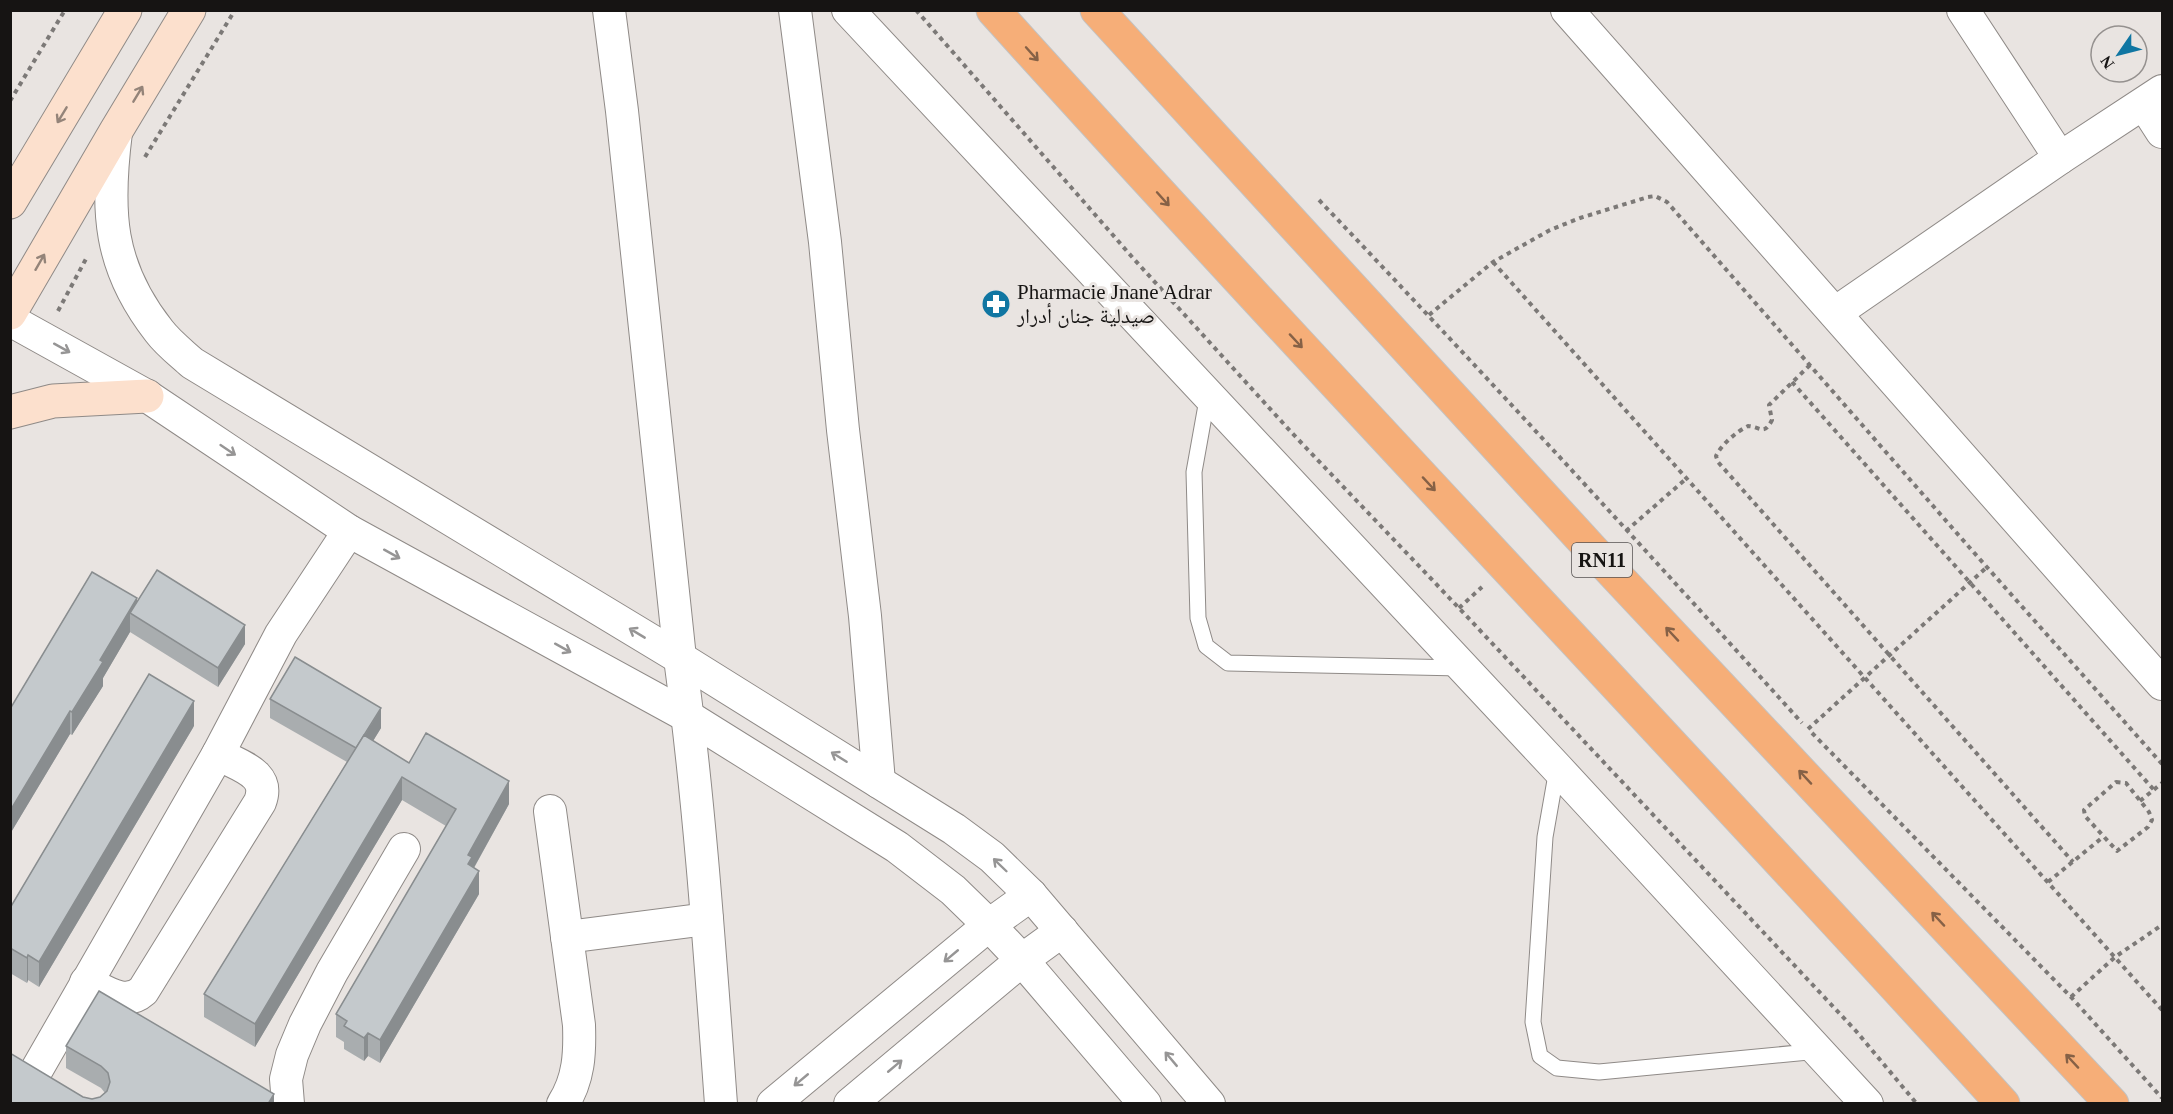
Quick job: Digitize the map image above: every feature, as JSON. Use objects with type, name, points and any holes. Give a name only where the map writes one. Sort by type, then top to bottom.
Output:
[{"type":"highway","points":[[993,10],[1177,214],[1556,619],[2003,1104]]},
{"type":"highway","name":"RN11","points":[[1097,10],[1592,550],[2112,1104]]},
{"type":"main road","points":[[10,202],[125,10]]},
{"type":"main road","points":[[10,313],[116,130],[189,10]]},
{"type":"main road","points":[[10,412],[53,401],[147,396]]},
{"type":"street","points":[[609,10],[622,111],[687,716],[722,1104]]},
{"type":"street","points":[[795,10],[825,242],[843,430],[865,616],[879,782]]},
{"type":"street","points":[[848,10],[1464,668],[1866,1104]]},
{"type":"street","points":[[1567,10],[2163,684]]},
{"type":"street","points":[[1963,10],[2060,158]]},
{"type":"street","points":[[1835,313],[2060,158],[2153,98],[2163,132]]},
{"type":"street","points":[[116,130],[110,172],[110,215],[119,258],[136,298],[160,333],[192,363],[680,658],[954,829],[982,850],[1031,895],[1209,1104]]},
{"type":"street","points":[[10,320],[147,396],[349,531],[687,716],[897,847],[953,890],[989,925],[1022,960],[1145,1104]]},
{"type":"street","points":[[64,1087],[23,1063],[86,982],[218,754],[281,634],[349,531]]},
{"type":"street","points":[[86,982],[122,999],[137,996],[143,991],[260,802],[264,792],[259,777],[218,754]]},
{"type":"street","points":[[550,811],[579,1025],[580,1055],[576,1077],[563,1104]]},
{"type":"street","points":[[288,1104],[286,1079],[292,1055],[305,1024],[332,972],[404,849]]},
{"type":"street","points":[[773,1104],[989,925],[1031,895]]},
{"type":"street","points":[[567,937],[707,919]]},
{"type":"street","points":[[850,1104],[1022,960],[1062,930]]},
{"type":"lane","points":[[1208,394],[1194,472],[1198,618],[1206,646],[1228,663],[1464,668]]},
{"type":"lane","points":[[1557,768],[1545,837],[1535,987],[1533,1022],[1540,1056],[1557,1068],[1599,1071],[1819,1051]]},
{"type":"path","points":[[10,101],[65,10]]},
{"type":"path","points":[[916,10],[1133,258],[1292,433],[1460,608],[1856,1031],[1917,1104]]},
{"type":"path","points":[[1313,195],[1429,315],[1808,729],[2071,997],[2162,1097]]},
{"type":"path","points":[[1429,315],[1493,262],[1540,235],[1580,218],[1655,196],[1667,202],[2163,764]]},
{"type":"path","points":[[1493,262],[2163,1010]]},
{"type":"path","points":[[1810,365],[1769,405],[1772,420],[1766,429],[1761,430],[1752,426],[1745,428],[1719,450],[1717,459],[2073,862]]},
{"type":"path","points":[[1792,382],[2154,790]]},
{"type":"path","points":[[1808,729],[1987,567]]},
{"type":"path","points":[[2119,782],[2126,783],[2140,801],[2151,816],[2151,824],[2120,851],[2115,850],[2084,814],[2085,809],[2113,784],[2119,782]]},
{"type":"path","points":[[2140,801],[2163,783]]},
{"type":"path","points":[[2048,882],[2103,837]]},
{"type":"path","points":[[2071,997],[2115,957],[2163,926]]},
{"type":"building","points":[[157,570],[245,625],[218,668],[130,613]]},
{"type":"building","points":[[92,572],[137,598],[100,660],[103,662],[72,712],[70,711],[10,811],[10,709]]},
{"type":"building","points":[[295,657],[381,708],[356,748],[270,699]]},
{"type":"building","points":[[149,674],[194,701],[39,962],[28,955],[27,958],[10,948],[10,908]]},
{"type":"building","points":[[426,733],[509,781],[468,855],[472,857],[468,864],[479,871],[380,1040],[368,1033],[364,1038],[344,1026],[347,1021],[336,1014],[456,809],[402,777],[255,1024],[204,994],[364,735],[409,763]]},
{"type":"building","points":[[99,991],[274,1094],[268,1104],[10,1104],[10,1053],[83,1097],[92,1099],[100,1097],[107,1091],[110,1082],[108,1073],[101,1066],[66,1046]]},
{"type":"place","name":"Pharmacie Jnane Adrar صيدلية جنان أدرار","points":[[996,304]]}]
